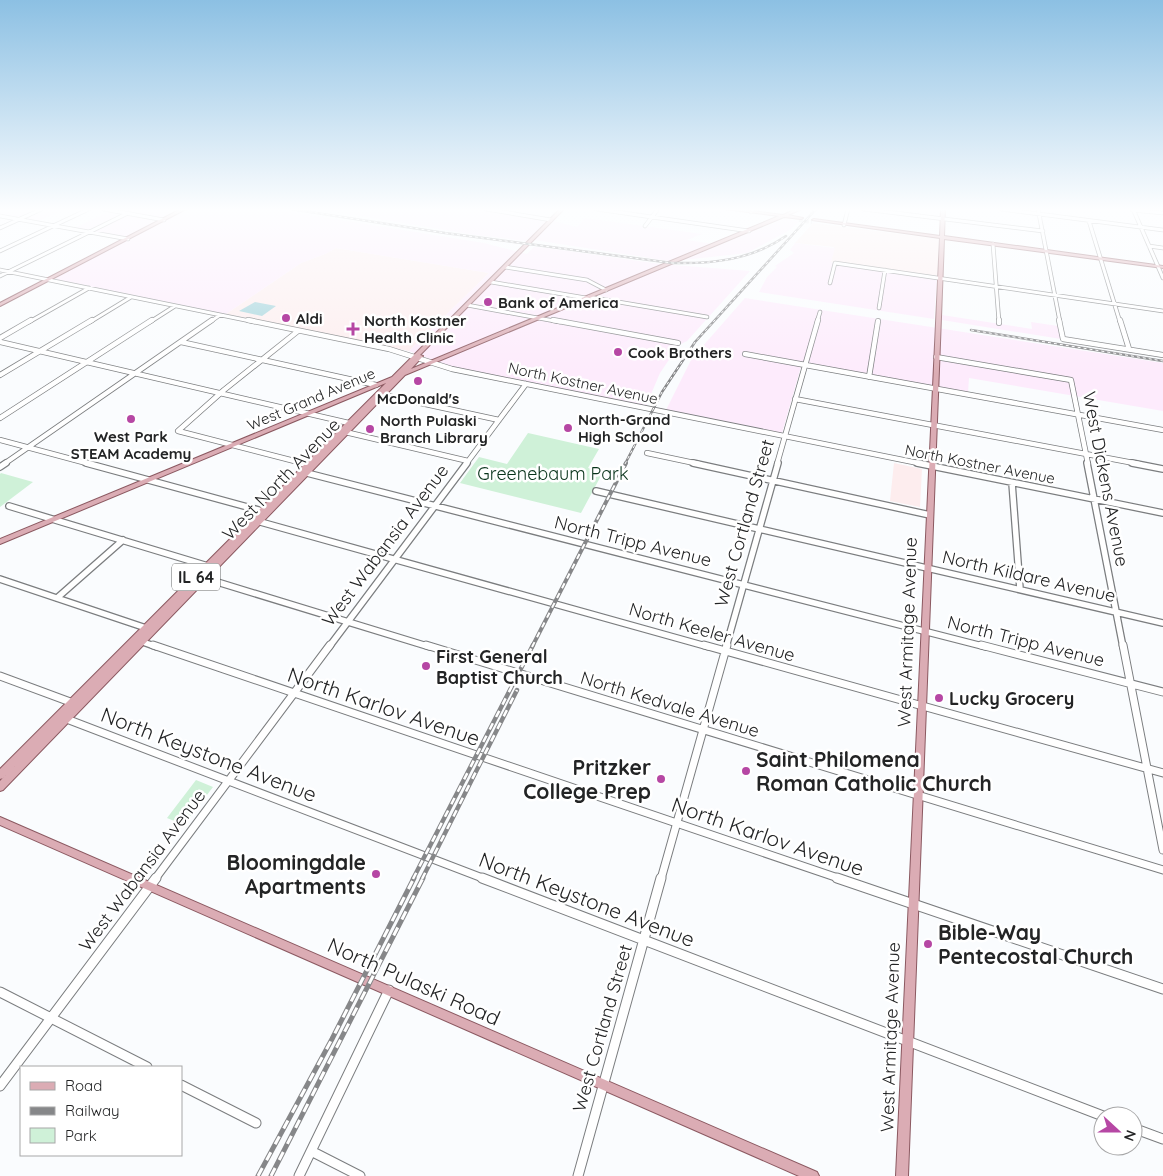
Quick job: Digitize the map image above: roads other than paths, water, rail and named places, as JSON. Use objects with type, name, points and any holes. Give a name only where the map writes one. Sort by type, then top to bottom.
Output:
[{"type":"main road","points":[[0,306],[79,264]]},
{"type":"main road","name":"West Grand Avenue","points":[[0,542],[668,264]]},
{"type":"main road","name":"West Armitage Avenue","points":[[902,1176],[940,264]]},
{"type":"main road","points":[[1137,264],[1160,267]]},
{"type":"main road","name":"West North Avenue","points":[[381,394],[392,379],[432,345],[433,340],[507,265]]},
{"type":"main road","name":"West North Avenue","points":[[0,775],[145,628],[211,567],[381,394],[404,374],[417,357]]},
{"type":"main road","name":"West North Avenue","points":[[0,787],[153,631],[201,576]]},
{"type":"main road","name":"North Pulaski Road","points":[[0,821],[813,1176]]},
{"type":"street","points":[[0,276],[25,264]]},
{"type":"street","points":[[830,283],[835,264]]},
{"type":"street","points":[[841,264],[1163,310]]},
{"type":"street","points":[[994,264],[999,323]]},
{"type":"street","points":[[1049,264],[1063,339],[1163,355]]},
{"type":"street","points":[[1103,264],[1129,349]]},
{"type":"street","points":[[507,265],[587,280],[606,290]]},
{"type":"street","points":[[1160,267],[1163,278]]},
{"type":"street","name":"North Kostner Avenue","points":[[0,270],[417,357],[452,369],[1163,513]]},
{"type":"street","points":[[879,308],[885,270]]},
{"type":"street","points":[[491,282],[707,317]]},
{"type":"street","points":[[0,340],[89,288]]},
{"type":"street","points":[[0,375],[131,297]]},
{"type":"street","points":[[467,305],[678,343]]},
{"type":"street","points":[[0,418],[175,306]]},
{"type":"street","name":"West Cortland Street","points":[[578,1176],[820,312]]},
{"type":"street","points":[[0,468],[220,315]]},
{"type":"street","points":[[869,377],[878,321]]},
{"type":"street","points":[[298,331],[221,393],[178,431],[311,465]]},
{"type":"street","points":[[0,340],[352,424]]},
{"type":"street","points":[[181,342],[376,385]]},
{"type":"street","points":[[745,354],[1163,430]]},
{"type":"street","name":"West Dickens Avenue","points":[[936,357],[1071,380],[1163,850]]},
{"type":"street","name":"West Wabansia Avenue","points":[[0,1086],[526,384]]},
{"type":"street","points":[[381,394],[499,420]]},
{"type":"street","points":[[796,399],[1163,469]]},
{"type":"street","points":[[344,432],[468,461]]},
{"type":"street","points":[[0,440],[265,512]]},
{"type":"street","points":[[647,453],[930,514]]},
{"type":"street","name":"North Tripp Avenue","points":[[303,473],[1163,692]]},
{"type":"street","points":[[1012,483],[1020,589]]},
{"type":"street","name":"North Kildare Avenue","points":[[596,491],[1163,622]]},
{"type":"street","points":[[10,506],[211,567]]},
{"type":"street","name":"North Keeler Avenue","points":[[256,521],[1163,773]]},
{"type":"street","points":[[57,598],[123,540]]},
{"type":"street","name":"North Kedvale Avenue","points":[[201,576],[1163,870]]},
{"type":"street","points":[[0,579],[153,631]]},
{"type":"street","name":"North Karlov Avenue","points":[[134,639],[1163,989]]},
{"type":"street","name":"North Keystone Avenue","points":[[0,676],[80,706]]},
{"type":"street","name":"North Keystone Avenue","points":[[58,716],[1093,1112]]},
{"type":"street","points":[[300,1176],[389,990]]},
{"type":"street","points":[[0,992],[145,1066]]},
{"type":"street","points":[[182,1086],[256,1123]]},
{"type":"street","points":[[1143,1132],[1163,1139]]},
{"type":"street","points":[[311,1151],[360,1176]]},
{"type":"water","points":[[255,302],[276,306],[262,316],[239,311]]},
{"type":"railway","points":[[625,464],[662,392],[695,342],[766,264]]},
{"type":"railway","points":[[971,330],[1163,361]]},
{"type":"railway","points":[[532,647],[626,463]]},
{"type":"railway","points":[[413,879],[533,645]]},
{"type":"railway","points":[[422,879],[517,690]]},
{"type":"railway","points":[[258,1176],[332,1039],[414,878]]},
{"type":"railway","points":[[271,1176],[423,878]]},
{"type":"place","name":"Bank of America","points":[[488,302]]},
{"type":"place","name":"Aldi","points":[[286,318]]},
{"type":"place","name":"North Kostner Health Clinic","points":[[353,329]]},
{"type":"place","name":"Cook Brothers","points":[[618,352]]},
{"type":"place","name":"McDonald's","points":[[418,381]]},
{"type":"place","name":"West Park STEAM Academy","points":[[131,419]]},
{"type":"place","name":"North-Grand High School","points":[[568,428]]},
{"type":"place","name":"North Pulaski Branch Library","points":[[370,429]]},
{"type":"place","name":"First General Baptist Church","points":[[426,666]]},
{"type":"place","name":"Lucky Grocery","points":[[939,698]]},
{"type":"place","name":"Saint Philomena Roman Catholic Church","points":[[746,771]]},
{"type":"place","name":"Pritzker College Prep","points":[[661,779]]},
{"type":"place","name":"Bloomingdale Apartments","points":[[376,874]]},
{"type":"place","name":"Bible-Way Pentecostal Church","points":[[928,944]]},
{"type":"park label","name":"Greenebaum Park","points":[[553,473]]}]
